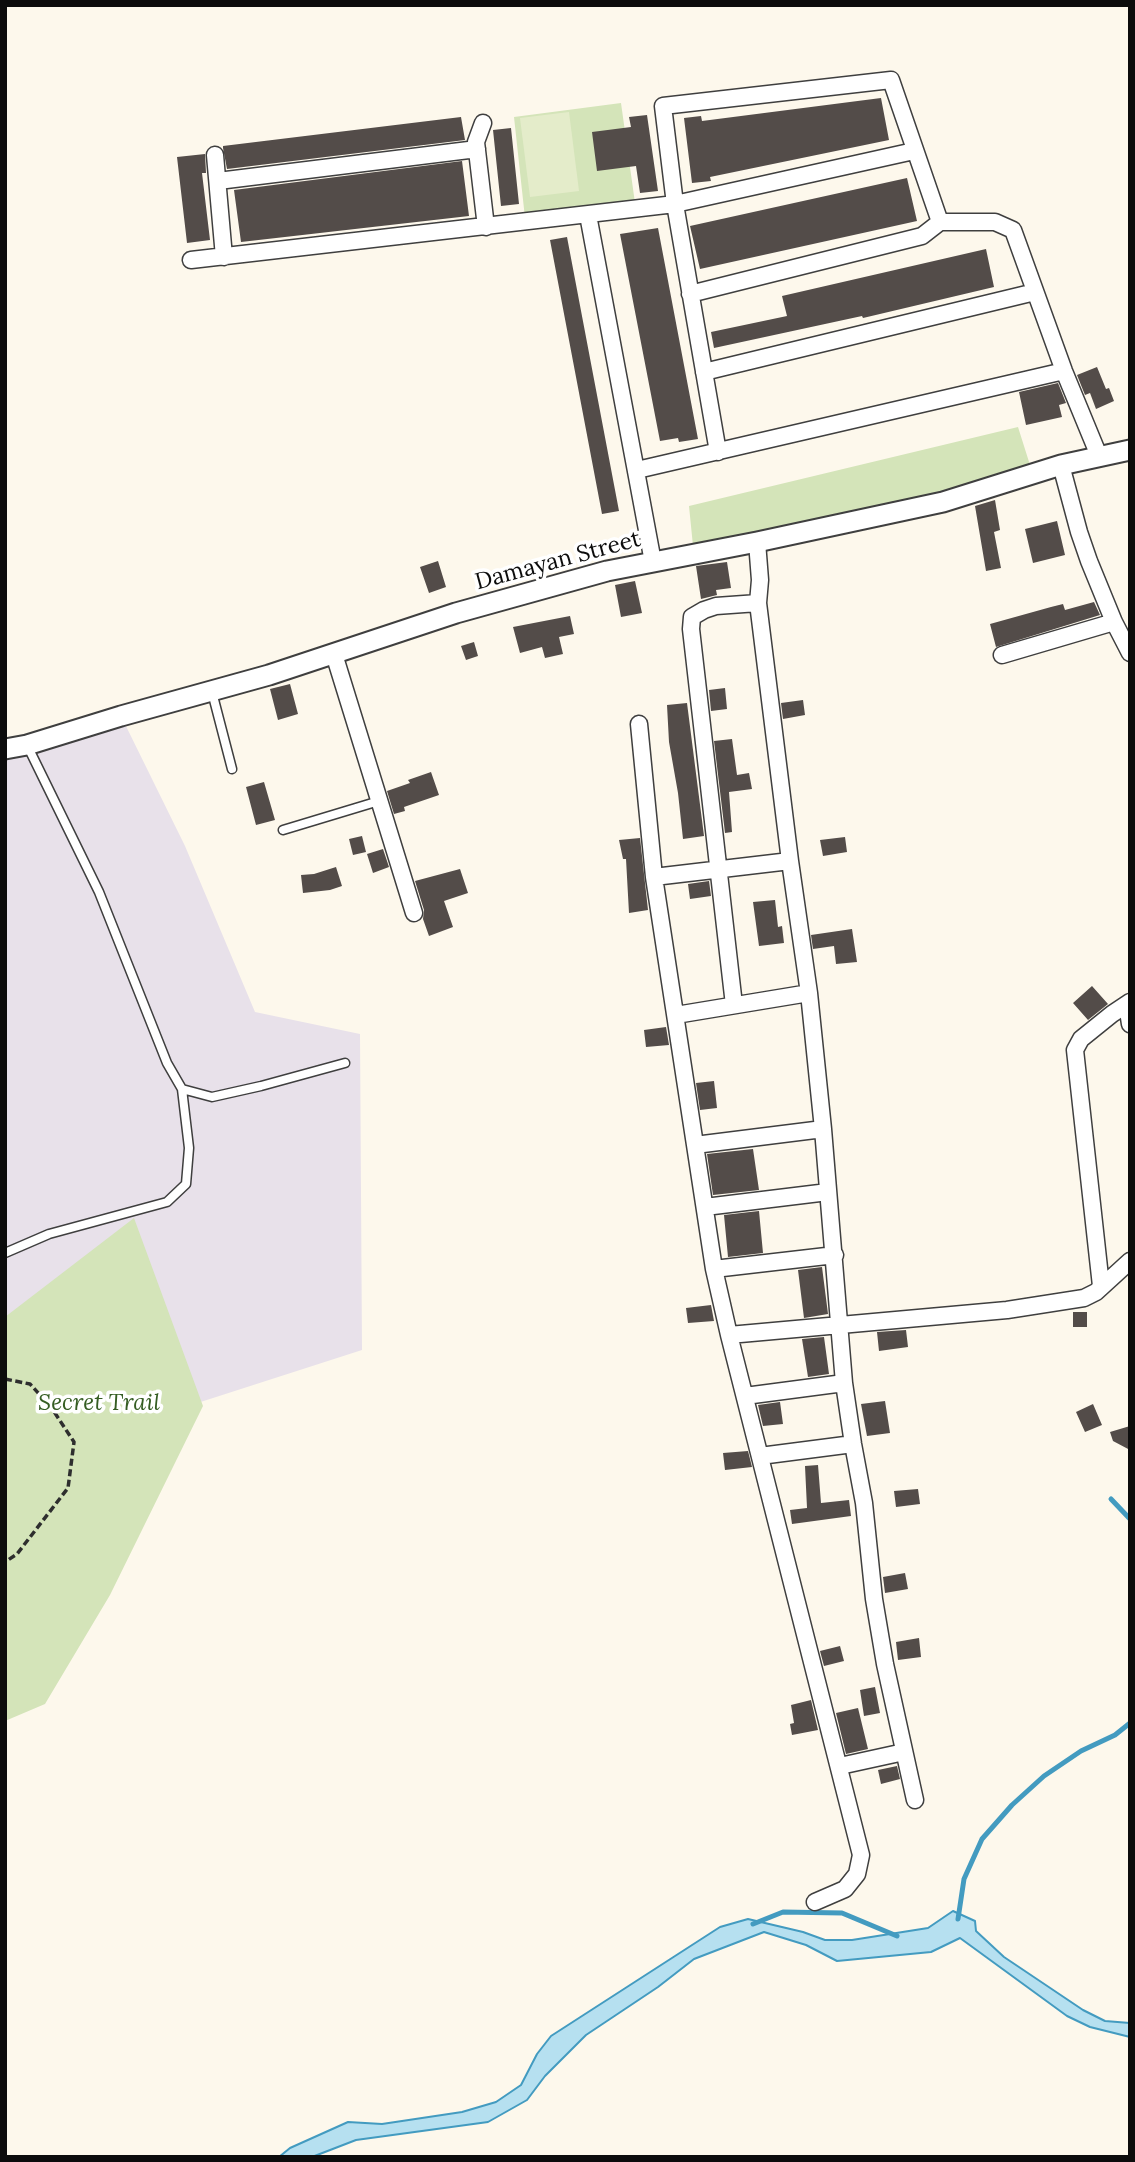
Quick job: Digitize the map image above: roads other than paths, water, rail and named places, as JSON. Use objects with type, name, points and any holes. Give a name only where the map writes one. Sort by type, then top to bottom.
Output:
[{"type":"street","points":[[719,452],[675,204],[663,106],[891,80],[940,222]]},
{"type":"street","points":[[483,123],[476,142],[486,227]]},
{"type":"street","points":[[218,181],[477,149]]},
{"type":"street","points":[[191,260],[675,204],[914,151]]},
{"type":"street","points":[[215,155],[224,257]]},
{"type":"street","points":[[588,215],[653,562]]},
{"type":"street","points":[[690,294],[922,236],[940,222],[995,222],[1013,230],[1064,371],[1099,456]]},
{"type":"street","points":[[704,372],[1035,292]]},
{"type":"street","points":[[637,470],[1064,371]]},
{"type":"street","name":"Damayan Street","points":[[5,749],[212,692],[456,613],[607,571],[943,502],[1061,465],[1130,450]]},
{"type":"street","points":[[1061,465],[1079,532],[1114,622],[1130,653]]},
{"type":"street","points":[[757,542],[760,580],[758,603],[809,993],[835,1255],[844,1383],[864,1503],[874,1599],[915,1800]]},
{"type":"street","points":[[734,1005],[691,629],[692,617],[716,606],[758,603]]},
{"type":"street","points":[[1002,656],[1114,622]]},
{"type":"street","points":[[334,654],[414,913]]},
{"type":"street","points":[[639,724],[654,877],[714,1269],[861,1855],[857,1874],[845,1889],[815,1902]]},
{"type":"street","points":[[654,877],[790,861]]},
{"type":"street","points":[[676,1015],[809,993]]},
{"type":"street","points":[[1128,1003],[1130,1024]]},
{"type":"street","points":[[1101,1286],[1075,1050],[1080,1039],[1128,1003]]},
{"type":"street","points":[[695,1146],[823,1129]]},
{"type":"street","points":[[705,1207],[828,1192]]},
{"type":"street","points":[[714,1269],[835,1255]]},
{"type":"street","points":[[729,1335],[1022,1308],[1084,1298],[1096,1292],[1130,1261]]},
{"type":"street","points":[[745,1396],[844,1383]]},
{"type":"street","points":[[761,1456],[853,1444]]},
{"type":"street","points":[[839,1766],[904,1752]]},
{"type":"lane","points":[[212,692],[232,769]]},
{"type":"lane","points":[[5,1253],[49,1234],[167,1202],[186,1184],[189,1148],[182,1089],[167,1063],[99,892],[27,745]]},
{"type":"lane","points":[[283,830],[379,801]]},
{"type":"lane","points":[[182,1089],[212,1097],[345,1063]]},
{"type":"water","points":[[953,1911],[975,1921],[976,1931],[1004,1957],[1083,2010],[1105,2021],[1130,2023],[1130,2037],[1090,2027],[1067,2016],[960,1938],[931,1952],[837,1961],[806,1945],[764,1932],[694,1959],[658,1987],[586,2035],[545,2076],[527,2100],[488,2122],[356,2140],[312,2157],[279,2157],[290,2148],[348,2122],[382,2124],[462,2112],[496,2102],[521,2085],[537,2054],[551,2036],[720,1927],[748,1919],[825,1940],[852,1940],[928,1928]]},
{"type":"waterway","points":[[1111,1499],[1130,1519]]},
{"type":"waterway","points":[[958,1919],[964,1879],[982,1839],[1012,1805],[1044,1776],[1081,1751],[1115,1735],[1130,1723]]},
{"type":"waterway","points":[[753,1924],[783,1912],[842,1913],[897,1936]]},
{"type":"park label","name":"Secret Trail","points":[[99,1403]]}]
